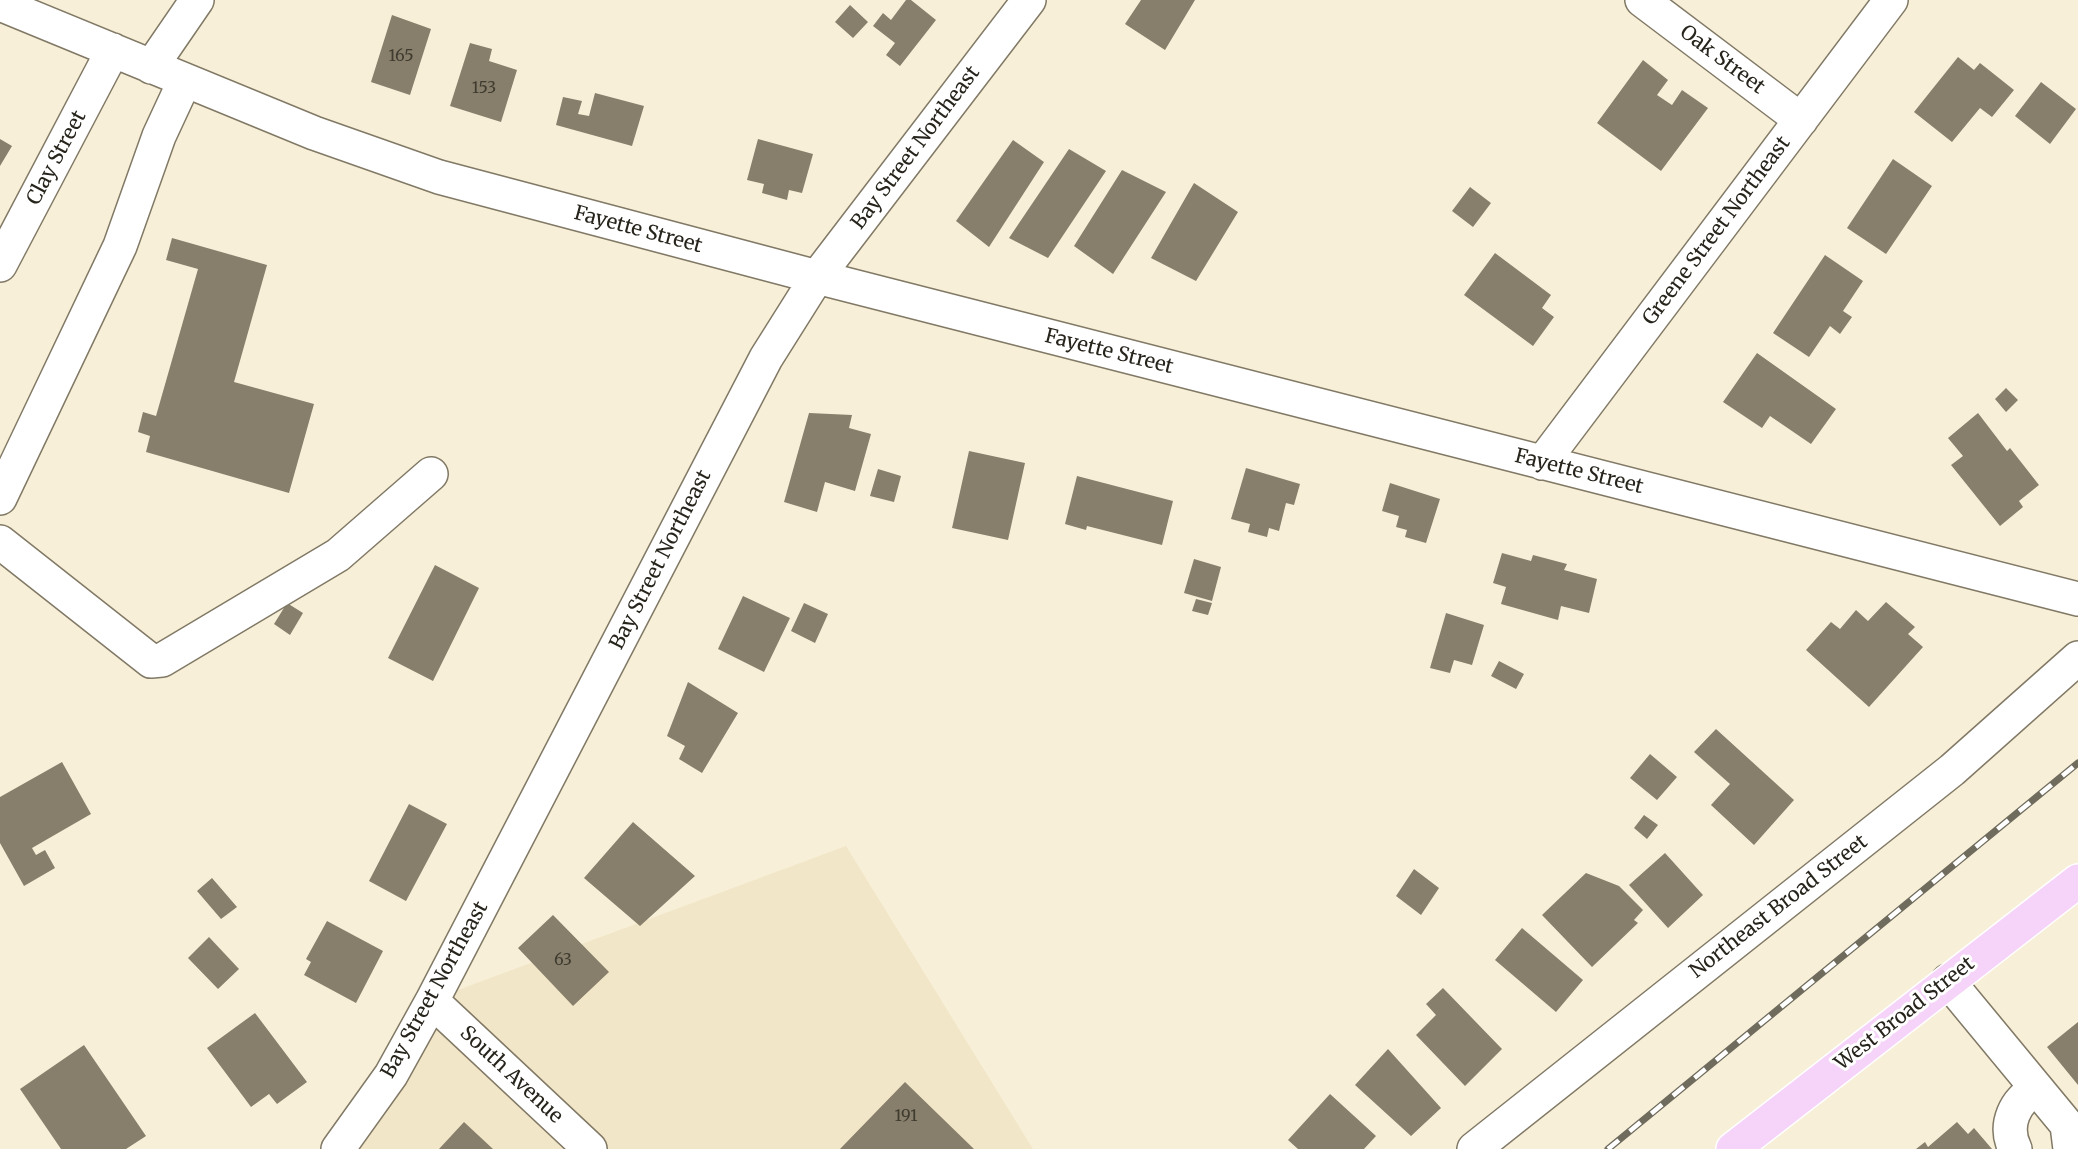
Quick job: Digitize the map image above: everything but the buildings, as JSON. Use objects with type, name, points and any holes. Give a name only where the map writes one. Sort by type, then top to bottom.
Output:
[{"type":"main road","name":"West Broad Street","points":[[1733,1149],[2078,881]]},
{"type":"street","points":[[151,67],[197,0]]},
{"type":"street","name":"Bay Street Northeast","points":[[338,1149],[391,1075],[432,1001],[766,358],[816,277],[1029,0]]},
{"type":"street","name":"Oak Street","points":[[1642,0],[1801,120]]},
{"type":"street","name":"Greene Street Northeast","points":[[1542,463],[1891,0]]},
{"type":"street","name":"Fayette Street","points":[[0,3],[314,133],[439,177],[816,277],[2078,599]]},
{"type":"street","name":"Clay Street","points":[[0,265],[113,50]]},
{"type":"street","points":[[0,498],[120,246],[159,136],[185,80]]},
{"type":"street","points":[[0,542],[151,661],[162,660],[338,555],[431,474]]},
{"type":"street","name":"Northeast Broad Street","points":[[1474,1149],[1952,770],[2078,658]]},
{"type":"street","points":[[1948,981],[2067,1125],[2070,1149]]},
{"type":"street","name":"South Avenue","points":[[432,1001],[590,1149]]},
{"type":"street","points":[[2015,1149],[2010,1132],[2016,1108],[2022,1097],[2037,1089]]},
{"type":"shaded area","points":[[846,846],[1033,1149],[358,1149],[439,997]]},
{"type":"railway","points":[[1608,1149],[2078,763]]}]
